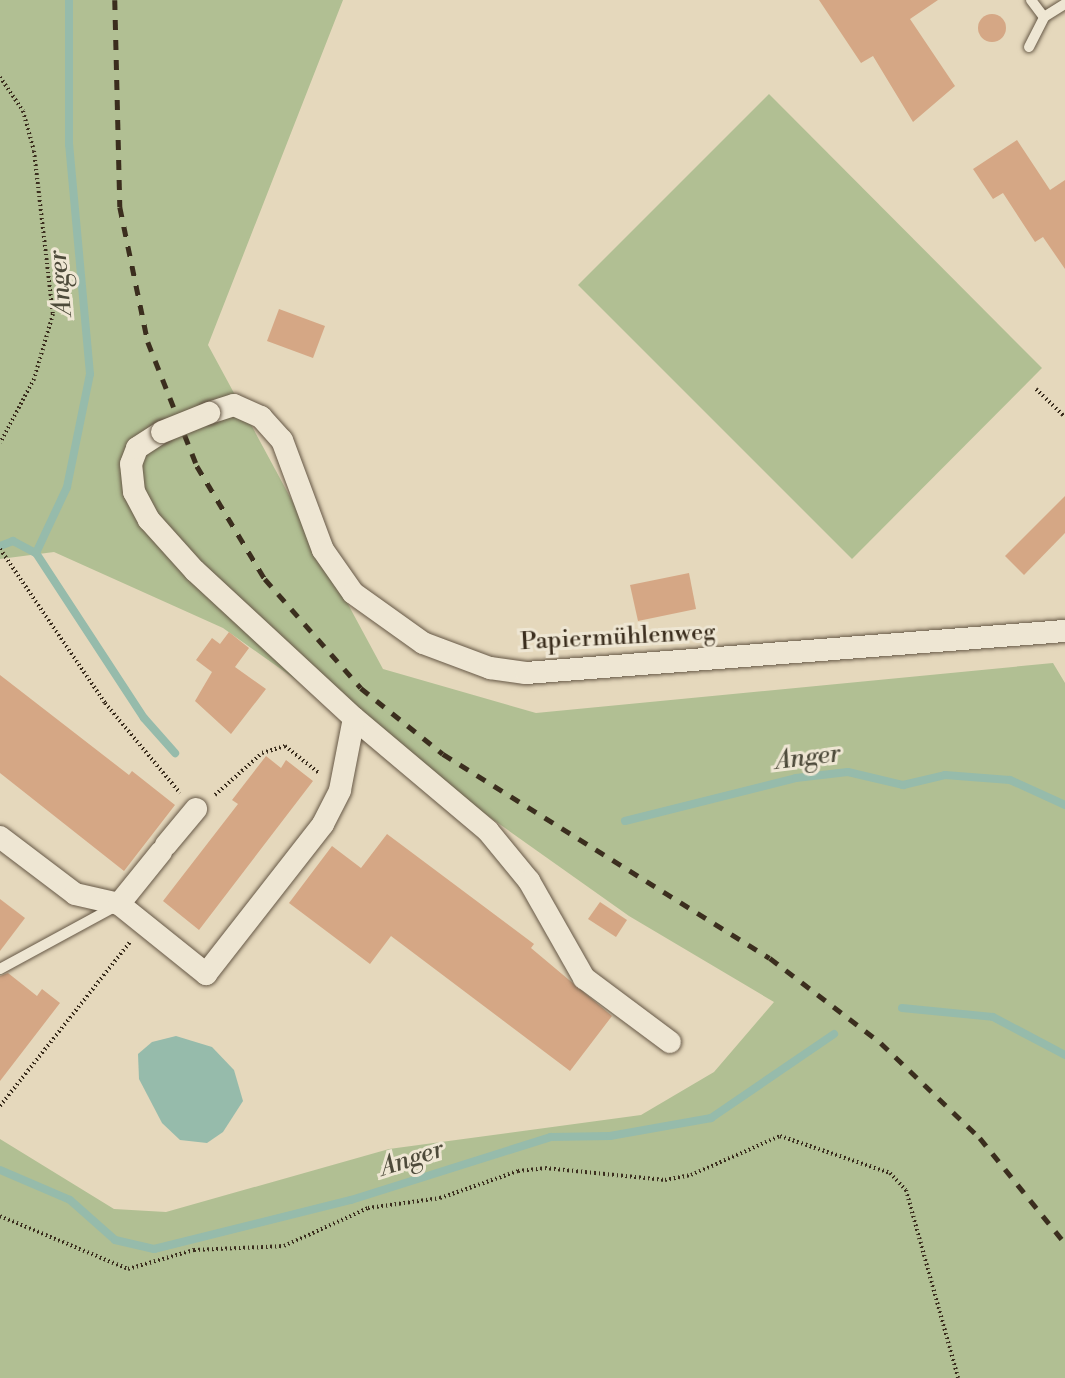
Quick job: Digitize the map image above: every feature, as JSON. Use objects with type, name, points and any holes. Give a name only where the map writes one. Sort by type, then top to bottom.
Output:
[{"type":"street","name":"Papiermühlenweg","points":[[670,1042],[584,978],[529,881],[488,831],[354,718],[195,571],[149,520],[134,492],[131,465],[137,448],[162,432],[234,405],[261,417],[282,440],[322,550],[353,593],[423,643],[490,668],[538,672],[1065,631]]},
{"type":"street","points":[[0,837],[75,894],[119,904],[206,974],[323,824],[340,790],[354,718]]},
{"type":"street","points":[[119,904],[196,809]]},
{"type":"lane","points":[[1031,0],[1044,17]]},
{"type":"lane","points":[[1029,47],[1044,17],[1065,4]]},
{"type":"lane","points":[[0,969],[119,904]]},
{"type":"path","points":[[0,77],[23,111],[34,151],[53,314],[34,380],[0,443]]},
{"type":"path","points":[[1036,389],[1065,417]]},
{"type":"path","points":[[1,551],[105,703],[196,809]]},
{"type":"path","points":[[226,787],[262,753],[285,746],[340,790]]},
{"type":"path","points":[[0,1106],[144,924]]},
{"type":"path","points":[[0,1216],[128,1269],[194,1250],[284,1246],[369,1208],[440,1198],[518,1172],[545,1168],[665,1180],[691,1175],[780,1136],[890,1173],[906,1190],[958,1378]]},
{"type":"shaded area","points":[[0,0],[343,0],[208,345],[383,669],[536,713],[1053,663],[1065,683],[1065,1378],[0,1378],[0,1139],[114,1209],[166,1212],[389,1149],[641,1115],[714,1072],[774,1002],[629,916],[223,628],[54,552],[0,559]]},
{"type":"shaded area","points":[[769,94],[1042,368],[852,559],[578,285]]},
{"type":"shaded area","points":[[176,1036],[212,1047],[234,1070],[243,1101],[223,1132],[207,1143],[180,1140],[162,1123],[139,1079],[138,1054],[152,1042]]},
{"type":"building","points":[[819,0],[938,0],[910,19],[955,86],[913,122],[873,56],[861,63]]},
{"type":"building","points":[[992,14],[1002,18],[1006,28],[1002,38],[992,42],[982,38],[978,28],[982,18]]},
{"type":"building","points":[[1017,140],[1050,190],[1065,180],[1065,269],[1043,237],[1035,242],[1003,193],[993,199],[973,169]]},
{"type":"building","points":[[279,309],[325,326],[313,358],[267,341]]},
{"type":"building","points":[[1065,496],[1065,533],[1024,575],[1005,556]]},
{"type":"building","points":[[689,573],[696,609],[638,621],[630,585]]},
{"type":"building","points":[[229,632],[249,648],[235,667],[266,689],[231,734],[195,701],[212,672],[196,660],[212,638],[220,644]]},
{"type":"building","points":[[0,675],[129,775],[132,771],[175,805],[124,871],[0,773]]},
{"type":"building","points":[[266,756],[281,768],[286,760],[313,781],[199,930],[163,901],[238,804],[232,800]]},
{"type":"building","points":[[387,834],[534,944],[531,948],[612,1016],[570,1071],[391,936],[370,964],[289,903],[332,846],[361,868]]},
{"type":"building","points":[[0,899],[25,918],[0,951]]},
{"type":"building","points":[[600,902],[627,920],[616,937],[588,919]]},
{"type":"building","points":[[8,973],[37,996],[42,989],[60,1003],[0,1081],[0,976]]},
{"type":"waterway","name":"Anger","points":[[36,553],[67,487],[90,374],[69,145],[69,0]]},
{"type":"waterway","name":"Anger","points":[[0,546],[13,541],[36,553],[144,718],[175,753]]},
{"type":"waterway","name":"Anger","points":[[625,821],[796,778],[848,772],[903,785],[945,775],[1010,780],[1065,805]]},
{"type":"waterway","name":"Anger","points":[[902,1008],[993,1017],[1065,1055]]},
{"type":"waterway","name":"Anger","points":[[0,1170],[70,1200],[115,1240],[154,1249],[351,1200],[551,1137],[610,1136],[711,1118],[834,1034]]},
{"type":"railway","points":[[115,0],[120,207],[148,342],[197,466],[265,579],[361,688],[443,754],[770,958],[881,1043],[980,1138],[1065,1243]]}]
